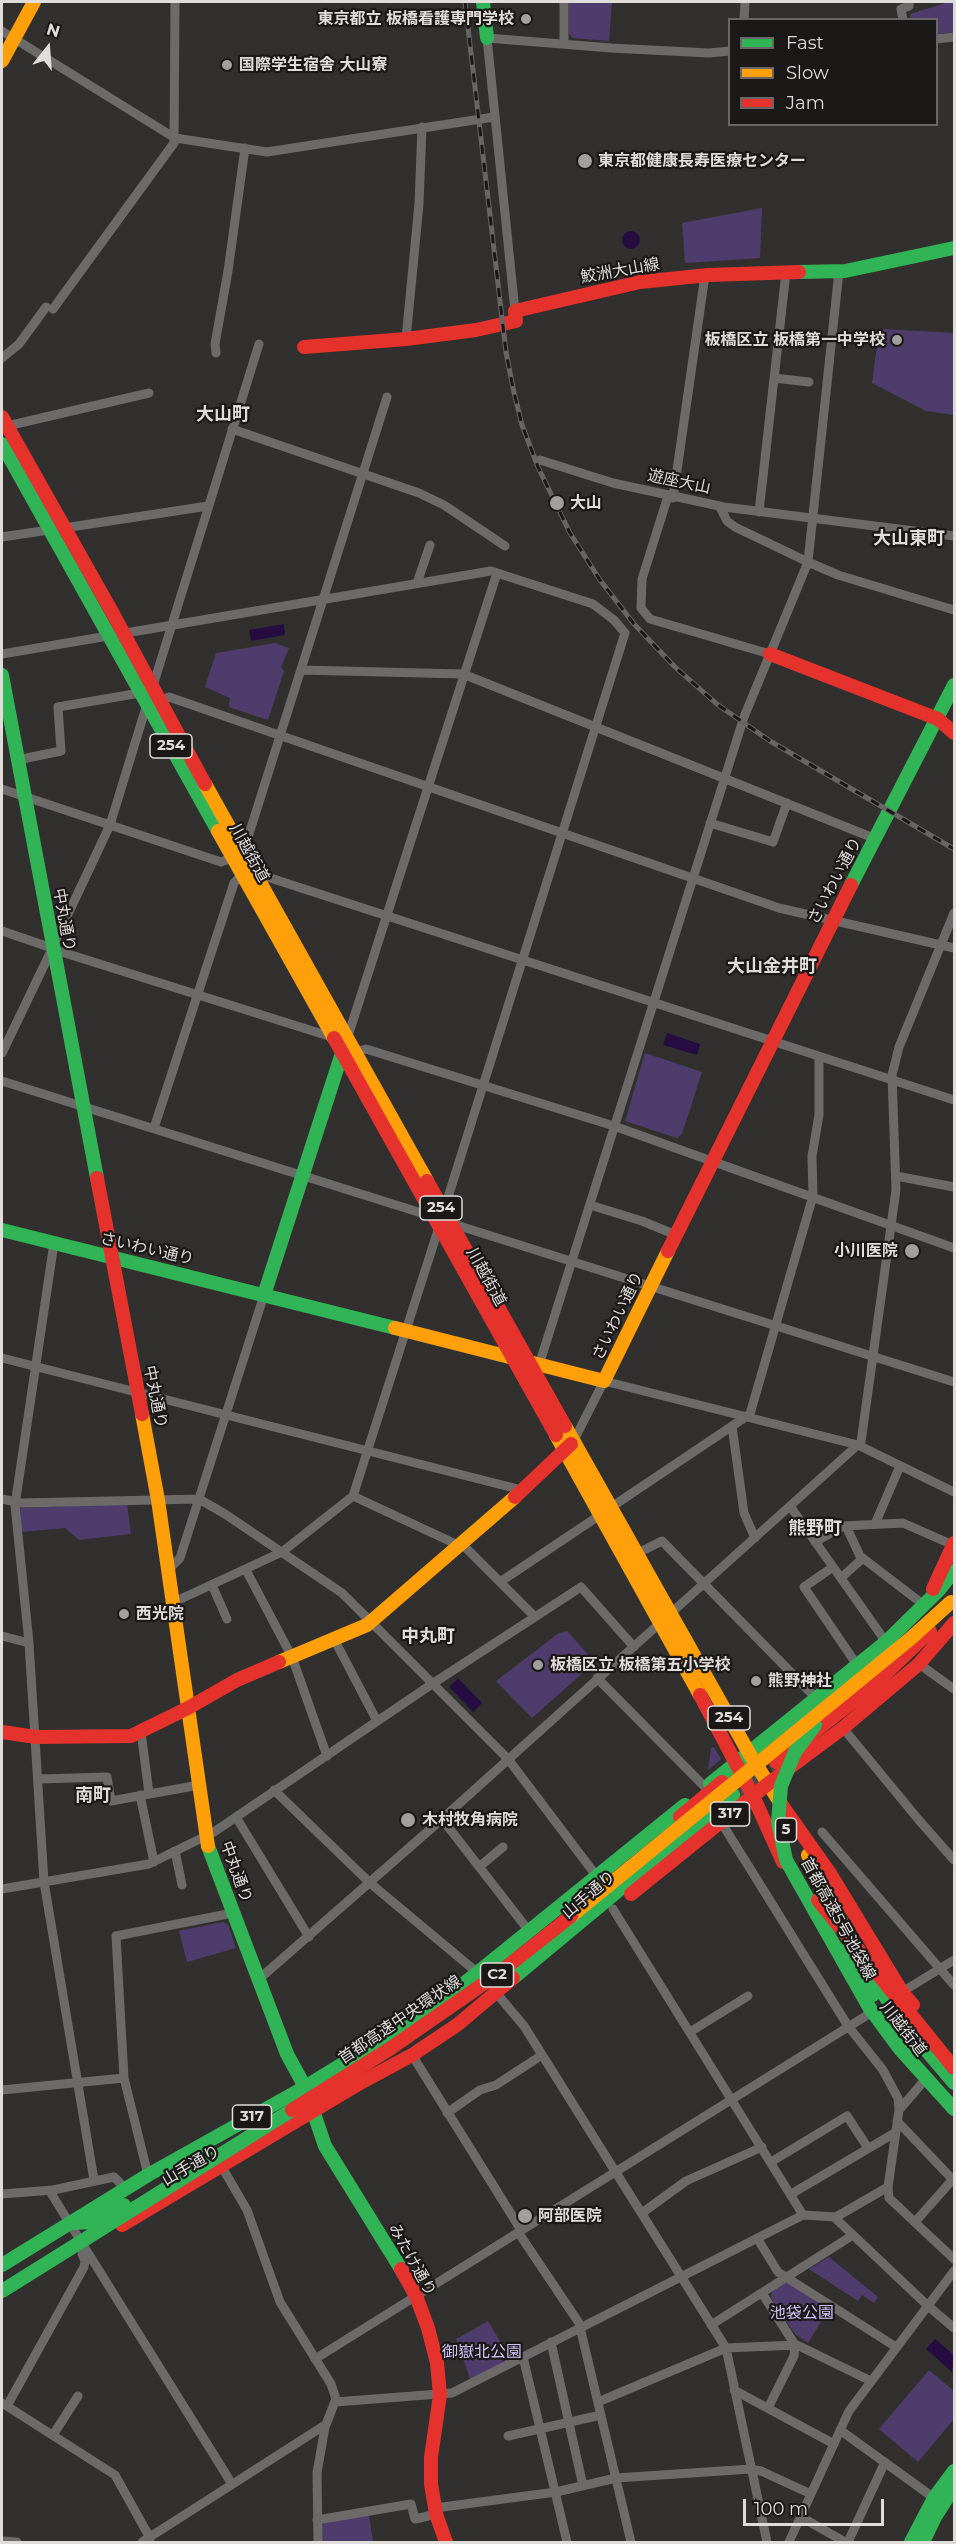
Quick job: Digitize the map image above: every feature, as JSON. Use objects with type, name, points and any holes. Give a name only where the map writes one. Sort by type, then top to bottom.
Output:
[{"type":"main road","points":[[2,61],[34,2]]},
{"type":"main road","points":[[483,2],[487,38]]},
{"type":"main road","name":"鮫洲大山線","points":[[304,347],[406,339],[476,330],[516,321],[515,311],[640,282],[705,275],[839,271],[954,248]]},
{"type":"main road","name":"川越街道","points":[[4,421],[124,633],[150,697]]},
{"type":"main road","name":"川越街道","points":[[2,444],[107,635],[150,697],[347,1048],[441,1220],[513,1359],[569,1447],[605,1512],[753,1796],[789,1876],[868,2014],[954,2115]]},
{"type":"main road","points":[[770,654],[938,719],[954,732]]},
{"type":"main road","name":"中丸通り","points":[[2,675],[158,1500],[209,1851],[287,2054],[305,2087],[312,2112]]},
{"type":"main road","name":"さいわい通り","points":[[2,1230],[406,1330],[604,1382],[832,920],[893,807],[954,685]]},
{"type":"main road","name":"川越街道","points":[[248,874],[333,1037],[347,1048]]},
{"type":"main road","points":[[264,1295],[302,1175],[347,1048]]},
{"type":"main road","name":"川越街道","points":[[441,1220],[535,1364],[569,1447]]},
{"type":"main road","points":[[2,1732],[36,1737],[128,1737],[188,1708],[231,1683],[370,1623],[569,1447]]},
{"type":"main road","name":"川越街道","points":[[605,1512],[636,1554],[661,1622],[769,1782],[796,1827],[829,1872],[902,1992],[954,2055]]},
{"type":"main road","points":[[925,1604],[954,1544]]},
{"type":"main road","name":"317","points":[[480,1975],[529,1931],[598,1878],[886,1642],[925,1604],[954,1571]]},
{"type":"main road","points":[[772,1742],[890,1645],[942,1596],[954,1580]]},
{"type":"main road","points":[[776,1762],[875,1684],[953,1600]]},
{"type":"main road","name":"首都高速中央環状線","points":[[2,2278],[237,2132],[433,2016],[498,1971],[953,1600]]},
{"type":"main road","name":"首都高速中央環状線","points":[[2,2293],[391,2048],[499,1973],[604,1890],[953,1600]]},
{"type":"main road","name":"首都高速5号池袋線","points":[[953,1600],[912,1642],[830,1714],[813,1734],[798,1755],[790,1774],[784,1815],[792,1858],[810,1890],[954,2067]]},
{"type":"main road","name":"首都高速5号池袋線","points":[[953,1600],[838,1702],[811,1730],[795,1752],[786,1773],[780,1794],[778,1814],[782,1847],[793,1874],[869,2007],[900,2049],[954,2109]]},
{"type":"main road","name":"317","points":[[497,1994],[509,1990],[769,1782],[843,1728],[919,1664],[954,1623]]},
{"type":"main road","name":"山手通り","points":[[6,2262],[148,2175],[305,2087],[433,2009],[480,1975],[722,1782]]},
{"type":"main road","name":"山手通り","points":[[2,2293],[222,2168],[312,2112],[412,2055],[457,2025],[733,1795]]},
{"type":"main road","points":[[796,1827],[834,1910],[899,2018],[954,2083]]},
{"type":"main road","points":[[827,1942],[855,1963],[893,2025],[954,2096]]},
{"type":"main road","points":[[305,2087],[330,2089],[395,2052],[412,2055]]},
{"type":"main road","points":[[70,2223],[96,2222],[241,2136],[358,2062]]},
{"type":"main road","name":"みたけ通り","points":[[312,2112],[331,2157],[416,2296],[435,2352],[440,2395],[431,2457],[431,2484],[436,2511],[446,2542]]},
{"type":"main road","points":[[6,2262],[5,2273],[10,2280],[25,2281]]},
{"type":"main road","points":[[911,2542],[934,2498],[954,2470]]},
{"type":"main road","points":[[923,2542],[935,2517],[954,2490]]},
{"type":"street","points":[[2,358],[19,344],[50,308],[174,143],[176,2]]},
{"type":"street","points":[[564,2],[564,44]]},
{"type":"street","points":[[744,18],[745,2]]},
{"type":"street","points":[[903,18],[901,9],[909,6],[909,2]]},
{"type":"street","points":[[2,32],[175,138],[267,152],[494,117]]},
{"type":"street","points":[[515,311],[487,38],[709,53],[728,51]]},
{"type":"street","points":[[938,39],[954,38]]},
{"type":"street","points":[[406,339],[419,204],[422,127]]},
{"type":"street","points":[[216,353],[215,344],[228,271],[244,148]]},
{"type":"street","points":[[535,1364],[572,1261],[744,717],[808,562],[814,519],[812,507],[839,271]]},
{"type":"street","points":[[759,512],[786,272]]},
{"type":"street","points":[[705,275],[670,497],[642,579],[641,608],[650,619],[770,654]]},
{"type":"street","points":[[2,1053],[110,825],[259,344]]},
{"type":"street","points":[[774,378],[809,382]]},
{"type":"street","points":[[4,421],[149,393]]},
{"type":"street","points":[[2,789],[221,862],[238,856],[301,670],[387,397]]},
{"type":"street","points":[[232,429],[419,493],[444,505],[505,546]]},
{"type":"street","name":"遊座大山","points":[[540,460],[613,483],[720,507],[954,536]]},
{"type":"street","points":[[64,528],[208,506]]},
{"type":"street","points":[[720,507],[727,521],[735,527],[808,562],[838,575],[954,610]]},
{"type":"street","points":[[2,537],[50,530]]},
{"type":"street","points":[[417,583],[430,545]]},
{"type":"street","points":[[2,654],[172,623],[492,571],[592,604],[614,620],[625,633],[353,1496],[282,1552],[172,1604]]},
{"type":"street","points":[[496,573],[347,1048],[366,1049],[614,1126],[954,1248]]},
{"type":"street","points":[[301,670],[463,674],[876,839]]},
{"type":"street","points":[[17,760],[61,751],[58,707],[169,697],[779,908],[954,948]]},
{"type":"street","points":[[710,822],[773,842],[787,803]]},
{"type":"street","points":[[154,1128],[234,883],[248,874],[387,916],[954,1100]]},
{"type":"street","points":[[258,1980],[442,1820],[858,1445],[863,1435],[892,1224],[896,1176],[892,1081],[899,1047],[954,914]]},
{"type":"street","points":[[2,932],[333,1037]]},
{"type":"street","points":[[500,1582],[750,1414],[813,1196],[812,1156],[819,1115],[819,1058]]},
{"type":"street","points":[[2,1081],[954,1382]]},
{"type":"street","points":[[896,1176],[954,1187]]},
{"type":"street","points":[[590,1205],[642,1221],[676,1235]]},
{"type":"street","points":[[54,1243],[15,1502],[29,1643],[44,1882],[94,2180]]},
{"type":"street","points":[[168,1570],[180,1558],[264,1295]]},
{"type":"street","points":[[2,1358],[522,1490]]},
{"type":"street","points":[[569,1447],[604,1382],[858,1445],[954,1492]]},
{"type":"street","points":[[732,1426],[744,1513],[755,1538]]},
{"type":"street","points":[[875,1524],[900,1466]]},
{"type":"street","points":[[353,1496],[459,1544],[535,1617]]},
{"type":"street","points":[[2,1499],[15,1502],[199,1499],[342,1593],[508,1759],[598,1878]]},
{"type":"street","points":[[790,1506],[886,1642]]},
{"type":"street","points":[[815,1542],[846,1526],[903,1523],[954,1544]]},
{"type":"street","points":[[846,1526],[863,1558],[925,1604]]},
{"type":"street","points":[[636,1554],[662,1541],[816,1698]]},
{"type":"street","points":[[841,1578],[863,1558]]},
{"type":"street","points":[[833,1567],[804,1587],[857,1665]]},
{"type":"street","points":[[246,1570],[292,1657],[323,1758]]},
{"type":"street","points":[[212,1585],[227,1619]]},
{"type":"street","points":[[2,1889],[154,1862],[206,1836],[581,1587],[634,1647]]},
{"type":"street","points":[[2,1636],[29,1643]]},
{"type":"street","points":[[334,1639],[377,1721]]},
{"type":"street","points":[[919,1664],[954,1689]]},
{"type":"street","points":[[597,1678],[706,1788]]},
{"type":"street","points":[[843,1728],[918,1820],[954,1860]]},
{"type":"street","points":[[141,1732],[145,1794],[154,1862]]},
{"type":"street","points":[[39,1779],[107,1777],[111,1801],[199,1785]]},
{"type":"street","points":[[274,1790],[370,1882],[480,1975],[524,2026],[726,2348],[767,2542]]},
{"type":"street","points":[[236,1817],[309,1937]]},
{"type":"street","points":[[442,1820],[529,1931]]},
{"type":"street","points":[[721,1822],[848,2026],[883,2070],[898,2098],[898,2116],[888,2187],[889,2198],[954,2259]]},
{"type":"street","points":[[822,1832],[954,1985]]},
{"type":"street","points":[[479,1867],[503,1847]]},
{"type":"street","points":[[176,1851],[182,1885]]},
{"type":"street","points":[[613,1909],[803,2215]]},
{"type":"street","points":[[148,2175],[124,2078],[116,1936],[233,1913]]},
{"type":"street","points":[[902,1992],[954,1960]]},
{"type":"street","points":[[690,2032],[748,1996]]},
{"type":"street","points":[[315,2359],[868,2014]]},
{"type":"street","points":[[412,2055],[580,2328],[630,2542]]},
{"type":"street","points":[[447,2113],[480,2090],[496,2085],[542,2055]]},
{"type":"street","points":[[2,2090],[124,2078]]},
{"type":"street","points":[[898,2116],[924,2081]]},
{"type":"street","points":[[771,2162],[847,2116],[868,2148]]},
{"type":"street","points":[[898,2116],[954,2179],[915,2222]]},
{"type":"street","points":[[791,2194],[896,2132]]},
{"type":"street","points":[[642,2213],[686,2181],[762,2147]]},
{"type":"street","points":[[222,2168],[247,2210],[280,2302],[331,2384],[335,2402],[326,2425],[316,2487],[318,2542]]},
{"type":"street","points":[[2,2194],[53,2190],[114,2177],[122,2185],[122,2191]]},
{"type":"street","points":[[335,2402],[452,2393],[803,2215],[834,2217],[888,2187]]},
{"type":"street","points":[[53,2190],[51,2193],[61,2210],[232,2484]]},
{"type":"street","points":[[834,2217],[954,2328]]},
{"type":"street","points":[[711,2325],[853,2235]]},
{"type":"street","points":[[757,2238],[778,2272],[896,2347]]},
{"type":"street","points":[[84,2247],[82,2254],[85,2261],[84,2267],[4,2405],[116,2475],[147,2541],[326,2425]]},
{"type":"street","points":[[789,2542],[849,2411],[954,2271]]},
{"type":"street","points":[[762,2293],[795,2345],[794,2356],[768,2408]]},
{"type":"street","points":[[551,2342],[583,2486]]},
{"type":"street","points":[[598,2402],[726,2348],[795,2345],[871,2381]]},
{"type":"street","points":[[523,2357],[567,2542]]},
{"type":"street","points":[[734,2390],[834,2444]]},
{"type":"street","points":[[53,2435],[78,2396]]},
{"type":"street","points":[[508,2436],[601,2415]]},
{"type":"street","points":[[840,2430],[934,2498]]},
{"type":"street","points":[[801,2517],[847,2542],[885,2462]]},
{"type":"street","points":[[316,2520],[411,2504],[414,2519],[436,2511],[556,2492],[616,2478],[751,2469],[761,2470],[811,2494]]},
{"type":"green space","points":[[569,2],[612,2],[609,41],[573,38],[569,34]]},
{"type":"green space","points":[[954,2],[954,32],[938,34],[938,18],[911,18],[910,14]]},
{"type":"green space","points":[[762,208],[760,258],[685,263],[682,223]]},
{"type":"green space","points":[[883,329],[954,333],[954,415],[926,411],[872,383],[878,337]]},
{"type":"green space","points":[[275,643],[289,648],[281,667],[284,671],[268,720],[229,707],[230,698],[205,687],[216,653]]},
{"type":"green space","points":[[645,1053],[702,1072],[682,1134],[677,1138],[625,1121]]},
{"type":"green space","points":[[127,1504],[131,1534],[79,1540],[65,1528],[21,1532],[20,1508]]},
{"type":"green space","points":[[567,1631],[595,1662],[532,1718],[496,1681],[559,1633]]},
{"type":"green space","points":[[714,1747],[721,1759],[708,1770],[711,1748]]},
{"type":"green space","points":[[223,1922],[228,1925],[236,1948],[187,1962],[179,1931]]},
{"type":"green space","points":[[829,2257],[878,2297],[874,2303],[862,2295],[858,2301],[809,2269]]},
{"type":"green space","name":"池袋公園","points":[[787,2282],[828,2310],[808,2343],[795,2334],[771,2298],[772,2291]]},
{"type":"green space","name":"御嶽北公園","points":[[488,2321],[511,2360],[471,2381],[456,2339]]},
{"type":"green space","points":[[929,2370],[954,2391],[954,2419],[918,2462],[879,2429]]},
{"type":"green space","points":[[369,2515],[373,2542],[321,2542],[321,2526],[327,2521]]},
{"type":"shaded area","points":[[631,231],[637,234],[640,240],[637,246],[631,249],[625,246],[622,240],[625,234]]},
{"type":"shaded area","points":[[284,624],[285,635],[251,641],[249,630]]},
{"type":"shaded area","points":[[667,1033],[700,1044],[697,1055],[663,1045]]},
{"type":"shaded area","points":[[458,1678],[482,1703],[473,1712],[449,1687]]},
{"type":"shaded area","points":[[935,2339],[954,2355],[952,2372],[926,2349]]},
{"type":"tunnel","points":[[733,1795],[776,1762]]},
{"type":"railway","points":[[465,2],[506,352],[513,388],[522,425],[538,467],[570,533],[600,580],[634,624],[675,667],[718,705],[770,741],[954,849]]},
{"type":"traffic: fast","points":[[483,2],[487,38]]},
{"type":"traffic: fast","points":[[799,272],[845,271],[954,248]]},
{"type":"traffic: fast","points":[[2,444],[218,831]]},
{"type":"traffic: fast","points":[[2,675],[97,1178]]},
{"type":"traffic: fast","points":[[851,885],[954,685]]},
{"type":"traffic: fast","points":[[264,1295],[344,1047]]},
{"type":"traffic: fast","points":[[2,1230],[395,1328]]},
{"type":"traffic: fast","points":[[710,1784],[886,1642],[939,1590],[954,1571]]},
{"type":"traffic: fast","points":[[815,1725],[795,1752],[781,1786],[778,1822],[786,1860],[869,2007],[900,2049],[954,2109]]},
{"type":"traffic: fast","points":[[513,1978],[733,1795]]},
{"type":"traffic: fast","points":[[440,2003],[685,1805]]},
{"type":"traffic: fast","points":[[208,1846],[287,2054],[305,2087],[325,2146],[401,2269]]},
{"type":"traffic: fast","points":[[836,1948],[855,1963],[873,1995]]},
{"type":"traffic: fast","points":[[873,1977],[899,2018],[954,2083]]},
{"type":"traffic: fast","points":[[2,2265],[148,2175],[305,2087],[450,1998]]},
{"type":"traffic: fast","points":[[2,2291],[292,2110]]},
{"type":"traffic: fast","points":[[70,2223],[96,2222],[124,2205]]},
{"type":"traffic: fast","points":[[911,2542],[934,2498],[954,2471]]},
{"type":"traffic: fast","points":[[923,2542],[935,2517],[954,2487]]},
{"type":"traffic: slow","points":[[2,61],[34,2]]},
{"type":"traffic: slow","points":[[205,784],[427,1181]]},
{"type":"traffic: slow","points":[[218,831],[334,1038]]},
{"type":"traffic: slow","points":[[395,1328],[604,1381],[668,1251]]},
{"type":"traffic: slow","points":[[142,1414],[158,1500],[208,1846]]},
{"type":"traffic: slow","points":[[565,1426],[749,1753],[781,1804]]},
{"type":"traffic: slow","points":[[556,1435],[700,1695]]},
{"type":"traffic: slow","points":[[279,1662],[367,1625],[515,1497]]},
{"type":"traffic: slow","points":[[571,1916],[910,1639],[951,1602]]},
{"type":"traffic: slow","points":[[808,1855],[842,1923]]},
{"type":"traffic: jam","points":[[304,347],[406,339],[476,330],[516,321],[515,311],[640,282],[708,275],[799,272]]},
{"type":"traffic: jam","points":[[2,417],[112,612],[205,784]]},
{"type":"traffic: jam","points":[[770,654],[938,719],[954,733]]},
{"type":"traffic: jam","points":[[668,1251],[851,885]]},
{"type":"traffic: jam","points":[[334,1038],[556,1435]]},
{"type":"traffic: jam","points":[[97,1178],[142,1414]]},
{"type":"traffic: jam","points":[[427,1181],[565,1426]]},
{"type":"traffic: jam","points":[[515,1497],[571,1444]]},
{"type":"traffic: jam","points":[[933,1589],[954,1543]]},
{"type":"traffic: jam","points":[[631,1894],[769,1783],[843,1728],[919,1664],[954,1623]]},
{"type":"traffic: jam","points":[[776,1762],[875,1684],[930,1631]]},
{"type":"traffic: jam","points":[[2,1732],[36,1737],[131,1736],[188,1708],[237,1680],[279,1662]]},
{"type":"traffic: jam","points":[[700,1695],[753,1796],[783,1862]]},
{"type":"traffic: jam","points":[[680,1817],[722,1782]]},
{"type":"traffic: jam","points":[[781,1804],[829,1872],[902,1992],[913,2005]]},
{"type":"traffic: jam","points":[[818,1900],[954,2068]]},
{"type":"traffic: jam","points":[[292,2110],[391,2048],[499,1973],[571,1916]]},
{"type":"traffic: jam","points":[[122,2225],[360,2083],[412,2055],[457,2025],[513,1978]]},
{"type":"traffic: jam","points":[[401,2269],[416,2296],[428,2328],[437,2363],[440,2395],[431,2457],[431,2484],[436,2514],[446,2542]]},
{"type":"place","name":"東京都立 板橋看護専門学校","points":[[526,19]]},
{"type":"place","name":"国際学生宿舎 大山寮","points":[[227,65]]},
{"type":"place","name":"東京都健康長寿医療センター","points":[[585,161]]},
{"type":"place","name":"板橋区立 板橋第一中学校","points":[[897,340]]},
{"type":"place","name":"大山","points":[[557,503]]},
{"type":"place","name":"小川医院","points":[[912,1251]]},
{"type":"place","name":"西光院","points":[[124,1614]]},
{"type":"place","name":"板橋区立 板橋第五小学校","points":[[538,1665]]},
{"type":"place","name":"熊野神社","points":[[756,1681]]},
{"type":"place","name":"木村牧角病院","points":[[408,1820]]},
{"type":"place","name":"阿部医院","points":[[525,2216]]},
{"type":"district","name":"大山町","points":[[223,415]]},
{"type":"district","name":"大山東町","points":[[909,539]]},
{"type":"district","name":"大山金井町","points":[[772,967]]},
{"type":"district","name":"熊野町","points":[[815,1529]]},
{"type":"district","name":"中丸町","points":[[428,1637]]},
{"type":"district","name":"南町","points":[[93,1796]]}]
